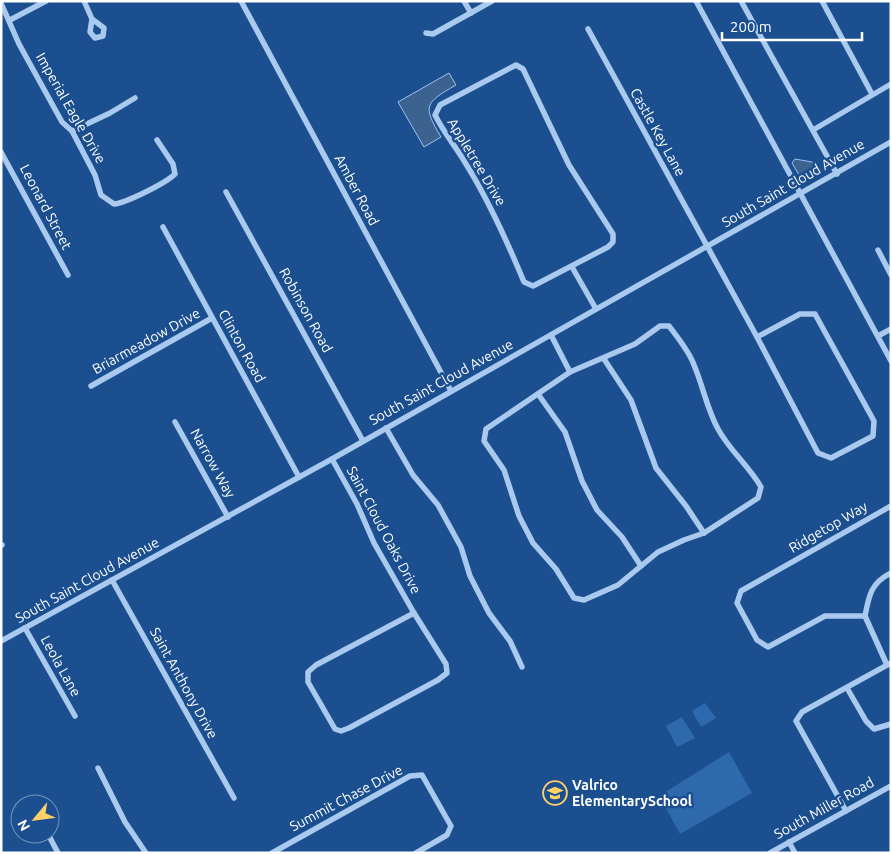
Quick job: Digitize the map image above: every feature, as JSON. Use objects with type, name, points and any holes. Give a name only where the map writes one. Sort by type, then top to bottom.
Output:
[{"type":"street","points":[[10,20],[46,1]]},
{"type":"street","points":[[84,1],[92,19]]},
{"type":"street","name":"Amber Road","points":[[241,1],[451,390]]},
{"type":"street","points":[[464,1],[471,13]]},
{"type":"street","points":[[426,33],[433,34],[492,1]]},
{"type":"street","points":[[696,1],[891,361]]},
{"type":"street","points":[[741,1],[838,174]]},
{"type":"street","points":[[822,1],[872,94]]},
{"type":"street","name":"Imperial Eagle Drive","points":[[1,3],[19,44],[62,122],[72,131],[95,175],[101,195],[114,204],[124,203],[145,190],[168,181],[175,174],[172,164],[157,140]]},
{"type":"street","name":"Castle Key Lane","points":[[588,29],[702,239],[708,246],[818,453],[831,458],[873,436],[874,421],[815,314],[800,314],[757,338]]},
{"type":"street","name":"Appletree Drive","points":[[516,65],[523,69],[569,165],[613,234],[613,242],[608,247],[572,266],[533,286],[524,282],[497,219],[466,163],[442,130],[435,115],[440,105],[516,65]]},
{"type":"street","points":[[813,130],[891,84]]},
{"type":"street","points":[[72,131],[110,113],[135,98]]},
{"type":"street","name":"South Saint Cloud Avenue","points":[[1,641],[332,459],[451,390],[838,174],[891,142]]},
{"type":"street","name":"Leonard Street","points":[[1,152],[68,275]]},
{"type":"street","name":"Robinson Road","points":[[226,192],[363,441]]},
{"type":"street","name":"Clinton Road","points":[[163,227],[299,477]]},
{"type":"street","points":[[878,250],[891,276]]},
{"type":"street","points":[[572,266],[596,309]]},
{"type":"street","name":"Briarmeadow Drive","points":[[91,386],[212,318]]},
{"type":"street","points":[[660,326],[669,326],[694,364],[710,413],[719,432],[731,450],[751,470],[761,487],[758,498],[704,534],[684,540],[658,552],[618,585],[584,600],[574,598],[556,569],[533,544],[519,516],[504,470],[484,441],[486,429],[570,372],[604,358],[635,344],[660,326]]},
{"type":"street","points":[[878,336],[891,329]]},
{"type":"street","points":[[551,335],[570,372]]},
{"type":"street","points":[[604,358],[631,400],[656,468],[686,506],[704,534]]},
{"type":"street","points":[[538,394],[565,432],[582,481],[598,510],[622,537],[641,566]]},
{"type":"street","name":"Narrow Way","points":[[175,422],[228,517]]},
{"type":"street","points":[[386,428],[413,476],[438,505],[461,547],[470,576],[489,614],[510,641],[522,667]]},
{"type":"street","name":"Saint Cloud Oaks Drive","points":[[332,459],[357,504],[374,543],[446,664],[447,673],[438,680],[349,728],[341,731],[335,729],[308,682],[308,672],[316,665],[414,613]]},
{"type":"street","name":"Ridgetop Way","points":[[865,616],[825,616],[768,647],[757,640],[737,603],[741,591],[891,506]]},
{"type":"street","points":[[846,811],[796,721],[802,712],[889,664],[865,616],[870,591],[879,579],[891,573]]},
{"type":"street","name":"Saint Anthony Drive","points":[[112,580],[234,798]]},
{"type":"street","name":"Leola Lane","points":[[25,628],[75,716]]},
{"type":"street","points":[[847,688],[866,721],[874,729],[891,724]]},
{"type":"street","points":[[98,768],[125,822],[143,852]]},
{"type":"street","name":"Summit Chase Drive","points":[[272,853],[410,776],[422,776],[451,826],[446,835],[416,853]]},
{"type":"street","name":"South Miller Road","points":[[770,853],[891,786]]},
{"type":"street","points":[[789,842],[795,853]]},
{"type":"shaded area","points":[[449,73],[456,85],[438,96],[430,106],[429,111],[441,137],[424,147],[398,102]]},
{"type":"shaded area","points":[[795,159],[812,162],[818,171],[802,180],[792,163]]},
{"type":"shaded area","points":[[705,703],[716,718],[701,727],[692,711]]},
{"type":"shaded area","points":[[682,717],[695,738],[677,747],[666,726]]},
{"type":"shaded area","points":[[729,752],[752,793],[680,834],[659,796]]},
{"type":"place","name":"Valrico ElementarySchool","points":[[555,793]]}]
